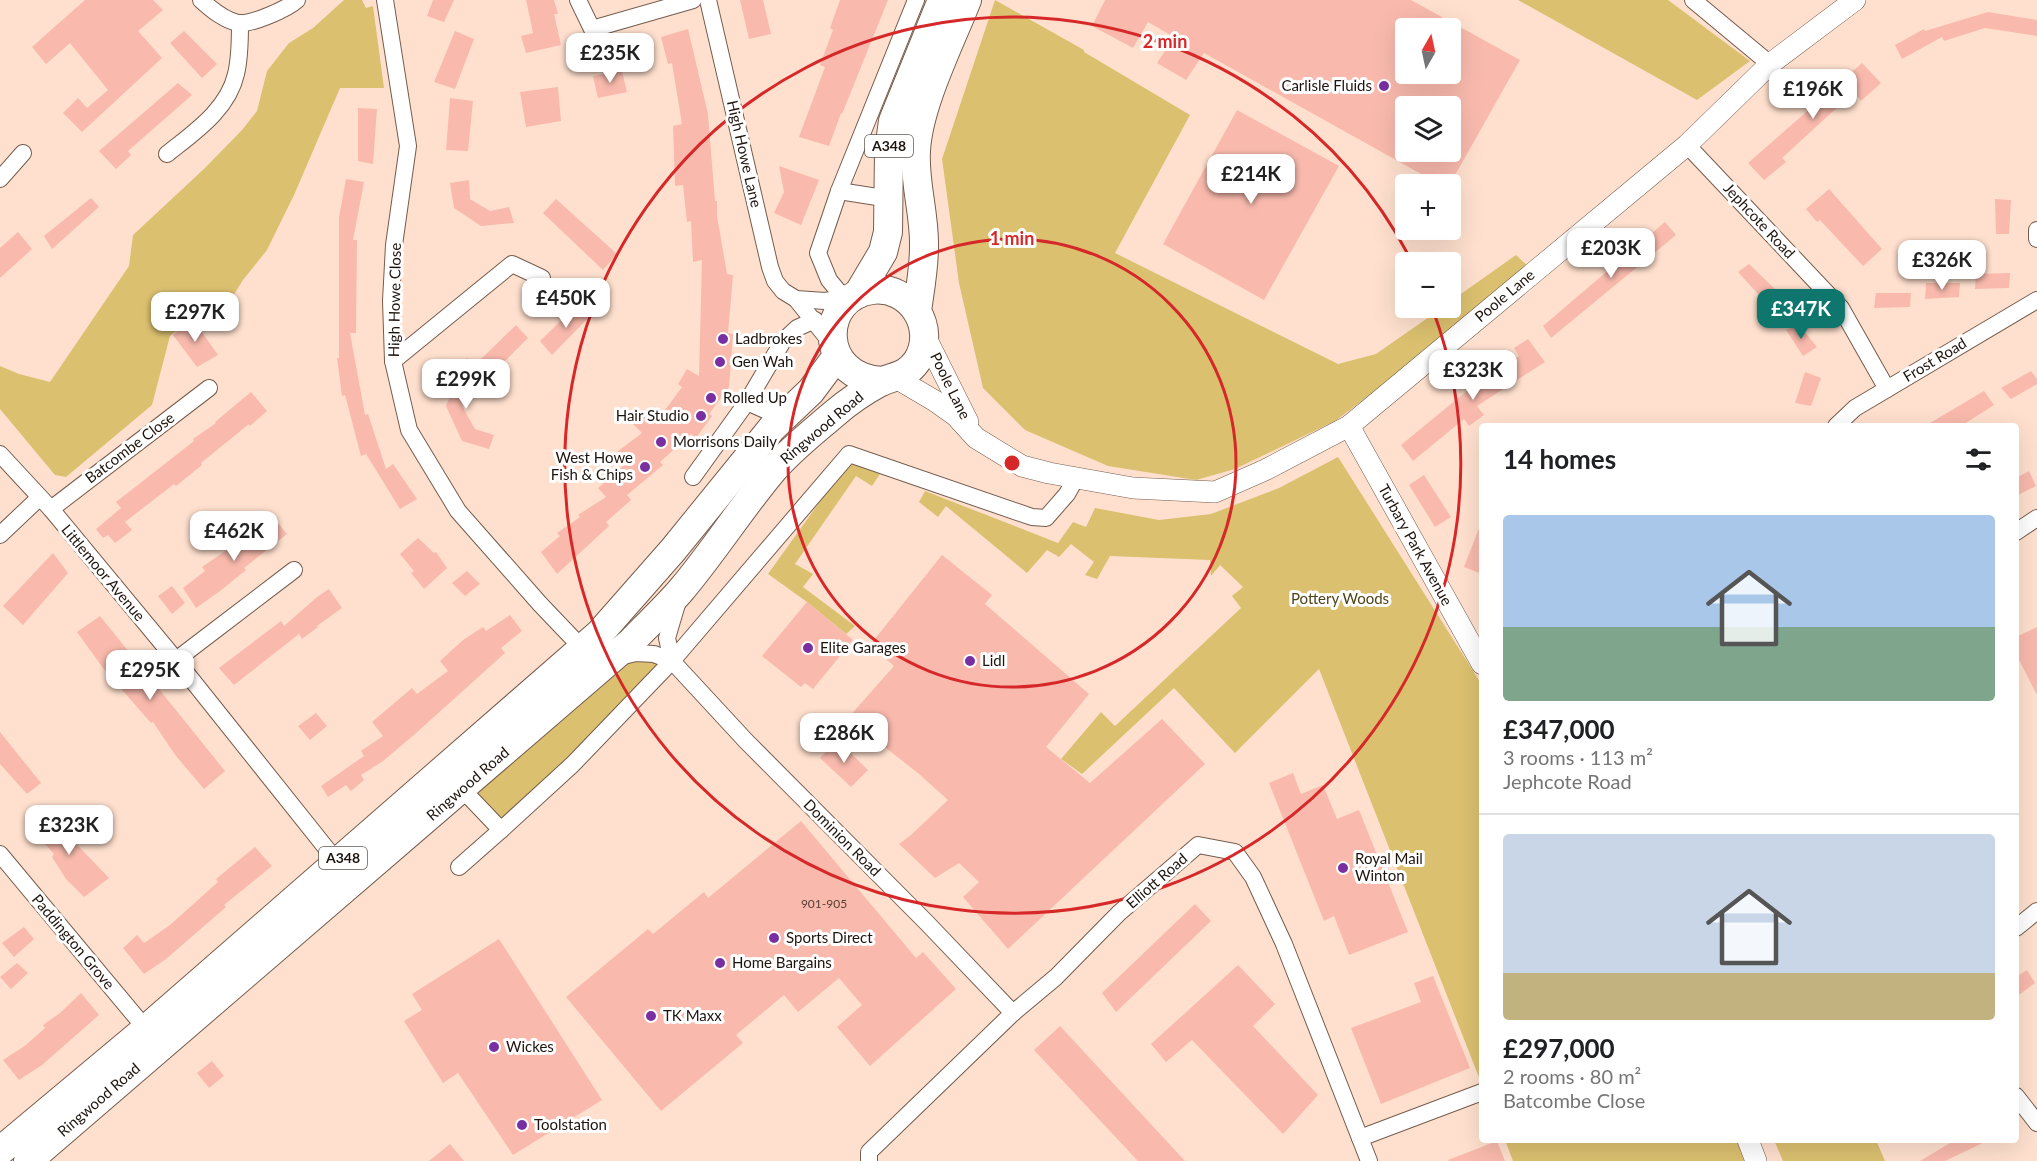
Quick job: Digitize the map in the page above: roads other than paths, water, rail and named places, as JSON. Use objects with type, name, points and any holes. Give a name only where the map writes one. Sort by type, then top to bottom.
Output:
[{"type":"highway","name":"A348","points":[[851,297],[883,252],[888,232],[889,150],[892,121],[942,0]]},
{"type":"highway","name":"A348","points":[[921,323],[924,246],[916,150],[919,129],[940,66],[967,0]]},
{"type":"highway","points":[[871,290],[884,290],[908,301],[921,323],[923,348],[917,361],[908,371],[889,380],[868,380],[856,376],[845,367],[836,351],[832,334],[841,309],[851,297],[871,290]]},
{"type":"highway","name":"Ringwood Road","points":[[0,1151],[146,1029],[600,633],[783,418],[811,392],[836,351]]},
{"type":"highway","name":"Ringwood Road","points":[[28,1161],[631,642],[682,589],[774,469],[804,439],[858,395],[889,380]]},
{"type":"street","points":[[201,0],[216,14],[240,23],[270,15],[297,0]]},
{"type":"street","name":"High Howe Close","points":[[385,0],[408,146],[394,245],[392,302],[393,361],[409,430],[458,511],[582,648]]},
{"type":"street","points":[[578,0],[592,29],[693,0]]},
{"type":"street","name":"High Howe Lane","points":[[708,0],[775,281],[783,291],[796,299],[836,351]]},
{"type":"street","points":[[851,297],[829,280],[818,253],[839,191],[916,0]]},
{"type":"street","points":[[1693,0],[1770,64]]},
{"type":"street","name":"Poole Lane","points":[[889,380],[935,401],[956,416],[976,438],[1022,466],[1133,488],[1215,492],[1265,470],[1349,426],[1687,145],[1770,64],[1855,0]]},
{"type":"street","points":[[167,154],[209,120],[228,94],[236,76],[240,23]]},
{"type":"street","name":"Jephcote Road","points":[[1687,145],[1841,308],[1887,389]]},
{"type":"street","points":[[0,179],[23,153]]},
{"type":"street","points":[[839,191],[890,199]]},
{"type":"street","points":[[2037,230],[2037,238]]},
{"type":"street","points":[[393,361],[512,264],[542,278]]},
{"type":"street","points":[[796,299],[825,301],[851,297]]},
{"type":"street","name":"Frost Road","points":[[1839,423],[1855,408],[2037,300]]},
{"type":"street","points":[[693,477],[747,402],[783,341],[797,328],[814,320]]},
{"type":"street","name":"Poole Lane","points":[[921,323],[976,438]]},
{"type":"street","name":"Batcombe Close","points":[[0,535],[209,388]]},
{"type":"street","points":[[747,402],[783,418]]},
{"type":"street","name":"Turbary Park Avenue","points":[[1349,426],[1479,659]]},
{"type":"street","name":"Littlemoor Avenue","points":[[0,454],[45,503],[176,660],[338,863]]},
{"type":"street","points":[[459,867],[573,764],[672,661],[849,454],[1032,517],[1046,518],[1067,494],[1076,478]]},
{"type":"street","points":[[2019,530],[2037,518]]},
{"type":"street","points":[[176,660],[294,570]]},
{"type":"street","points":[[672,661],[667,638],[682,589]]},
{"type":"street","points":[[611,660],[636,653],[654,654],[672,661]]},
{"type":"street","name":"Dominion Road","points":[[672,661],[746,741],[1013,1013]]},
{"type":"street","points":[[462,789],[501,830]]},
{"type":"street","name":"Elliott Road","points":[[869,1161],[869,1152],[1013,1013],[1056,977],[1119,914],[1198,845],[1235,852],[1253,877],[1284,944],[1369,1161]]},
{"type":"street","name":"Paddington Grove","points":[[0,854],[146,1029]]},
{"type":"street","points":[[2019,925],[2037,910]]},
{"type":"street","points":[[1360,1138],[1479,1093]]},
{"type":"street","points":[[2019,1100],[2037,1123]]},
{"type":"street","points":[[1749,1143],[1756,1161]]},
{"type":"place","name":"Carlisle Fluids","points":[[1384,86]]},
{"type":"place","name":"Ladbrokes","points":[[723,339]]},
{"type":"place","name":"Gen Wah","points":[[720,362]]},
{"type":"place","name":"Rolled Up","points":[[711,398]]},
{"type":"place","name":"Hair Studio","points":[[701,416]]},
{"type":"place","name":"Morrisons Daily","points":[[661,442]]},
{"type":"place","name":"West Howe Fish & Chips","points":[[645,467]]},
{"type":"place","name":"Elite Garages","points":[[808,648]]},
{"type":"place","name":"Lidl","points":[[970,661]]},
{"type":"place","name":"Royal Mail Winton","points":[[1343,868]]},
{"type":"place","name":"Sports Direct","points":[[774,938]]},
{"type":"place","name":"Home Bargains","points":[[720,963]]},
{"type":"place","name":"TK Maxx","points":[[651,1016]]},
{"type":"place","name":"Wickes","points":[[494,1047]]},
{"type":"place","name":"Toolstation","points":[[522,1125]]},
{"type":"park label","name":"Pottery Woods","points":[[1340,599]]}]
